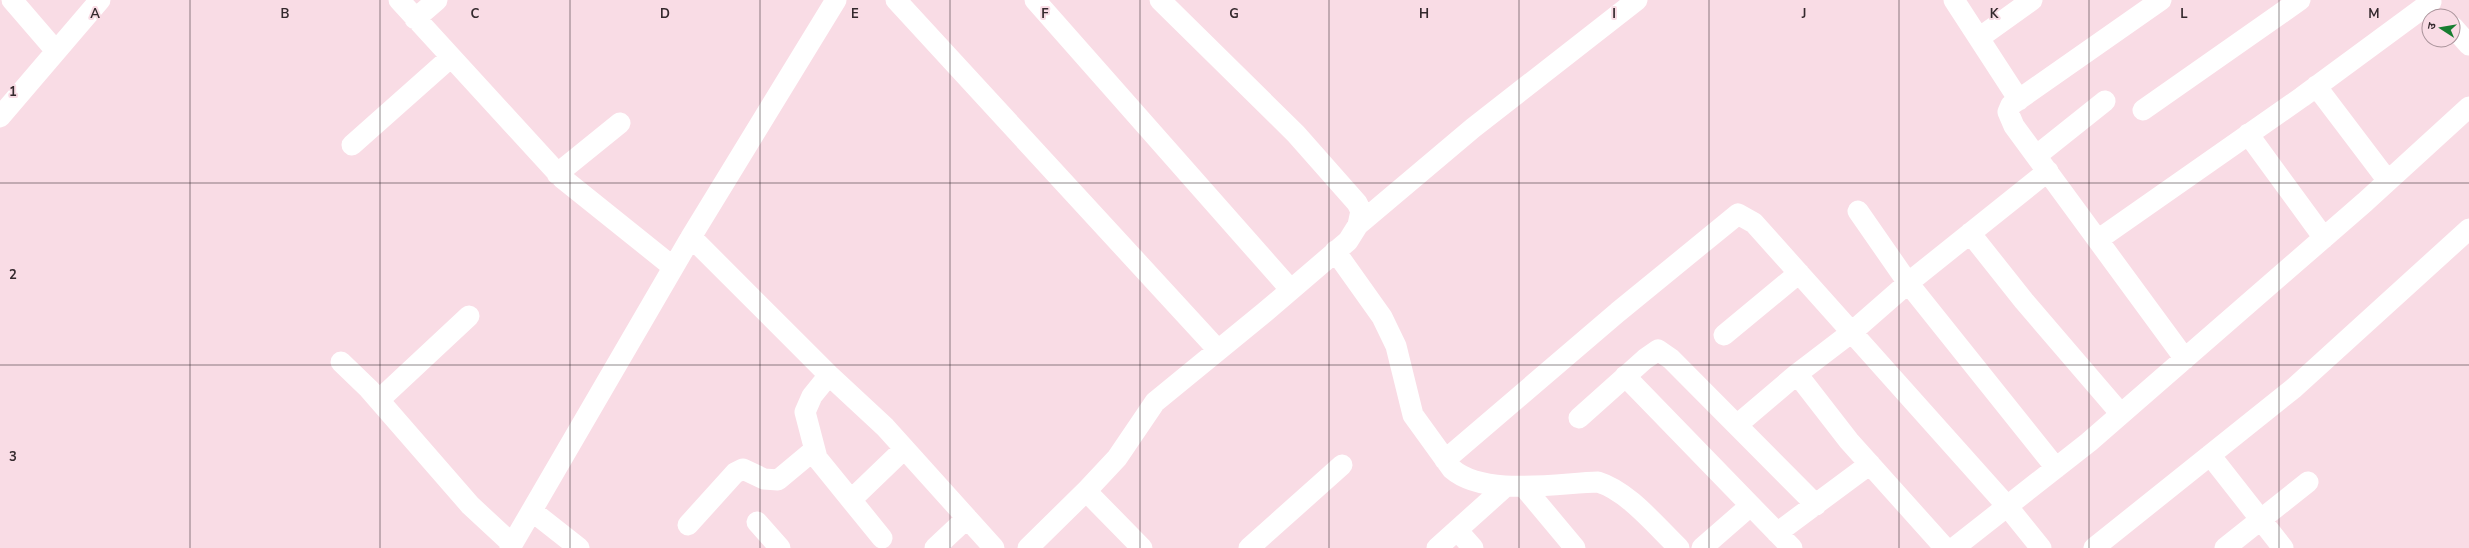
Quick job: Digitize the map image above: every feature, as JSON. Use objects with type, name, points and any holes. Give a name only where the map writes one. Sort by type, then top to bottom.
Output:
[{"type":"street","points":[[12,0],[56,52]]},
{"type":"street","points":[[0,117],[100,0]]},
{"type":"street","points":[[399,0],[450,58],[557,174],[673,267]]},
{"type":"street","points":[[415,19],[436,0]]},
{"type":"street","points":[[341,362],[379,400],[470,505],[511,546],[673,267],[836,0]]},
{"type":"street","points":[[896,0],[1218,350]]},
{"type":"street","points":[[1035,0],[1290,290]]},
{"type":"street","points":[[1160,0],[1296,134],[1357,203],[1361,211],[1358,225]]},
{"type":"street","points":[[1028,548],[1117,458],[1155,402],[1348,241],[1358,225],[1473,128],[1637,0]]},
{"type":"street","points":[[1954,0],[2019,100]]},
{"type":"street","points":[[1979,38],[2032,0]]},
{"type":"street","points":[[2161,0],[2011,105],[2008,112],[2010,119],[2042,164],[2099,239],[2185,359]]},
{"type":"street","points":[[2142,110],[2300,0]]},
{"type":"street","points":[[2099,239],[2316,86],[2435,6]]},
{"type":"street","points":[[2461,36],[2469,45]]},
{"type":"street","points":[[352,145],[450,58]]},
{"type":"street","points":[[2316,86],[2388,181]]},
{"type":"street","points":[[1737,425],[1796,374],[1852,332],[1908,283],[1970,233],[2042,164],[2104,101]]},
{"type":"street","points":[[1954,548],[2122,414],[2324,238],[2469,107]]},
{"type":"street","points":[[557,174],[620,123]]},
{"type":"street","points":[[2248,134],[2324,238]]},
{"type":"street","points":[[1858,211],[1908,283],[2056,468]]},
{"type":"street","points":[[1445,460],[1590,336],[1738,214],[1754,223],[2008,506],[2041,548]]},
{"type":"street","points":[[2094,548],[2294,388],[2468,232]]},
{"type":"street","points":[[1970,233],[2024,301],[2122,414]]},
{"type":"street","points":[[691,237],[829,375],[884,427],[994,548]]},
{"type":"street","points":[[1335,251],[1382,317],[1396,346],[1413,415],[1445,460],[1460,476],[1514,487],[1592,482],[1607,485],[1619,492],[1679,548]]},
{"type":"street","points":[[1724,336],[1799,273]]},
{"type":"street","points":[[379,400],[469,316]]},
{"type":"street","points":[[1579,418],[1652,352],[1658,350],[1672,359],[1816,504]]},
{"type":"street","points":[[1796,374],[1870,464],[1945,548]]},
{"type":"street","points":[[829,375],[812,396],[805,412],[813,435],[814,450],[817,458],[882,538]]},
{"type":"street","points":[[1625,376],[1792,548]]},
{"type":"street","points":[[851,500],[904,449]]},
{"type":"street","points":[[688,525],[735,473],[743,469],[764,479],[778,480],[814,450]]},
{"type":"street","points":[[2210,455],[2283,548]]},
{"type":"street","points":[[1777,533],[1870,464]]},
{"type":"street","points":[[1249,548],[1342,466]]},
{"type":"street","points":[[2225,548],[2308,482]]},
{"type":"street","points":[[1437,548],[1457,530],[1514,487]]},
{"type":"street","points":[[1514,487],[1575,548]]},
{"type":"street","points":[[1088,489],[1090,495],[1137,546]]},
{"type":"street","points":[[1702,548],[1750,506]]},
{"type":"street","points":[[532,511],[579,548]]},
{"type":"street","points":[[935,548],[967,518]]},
{"type":"street","points":[[757,522],[780,548]]},
{"type":"street","points":[[1457,530],[1474,548]]}]
